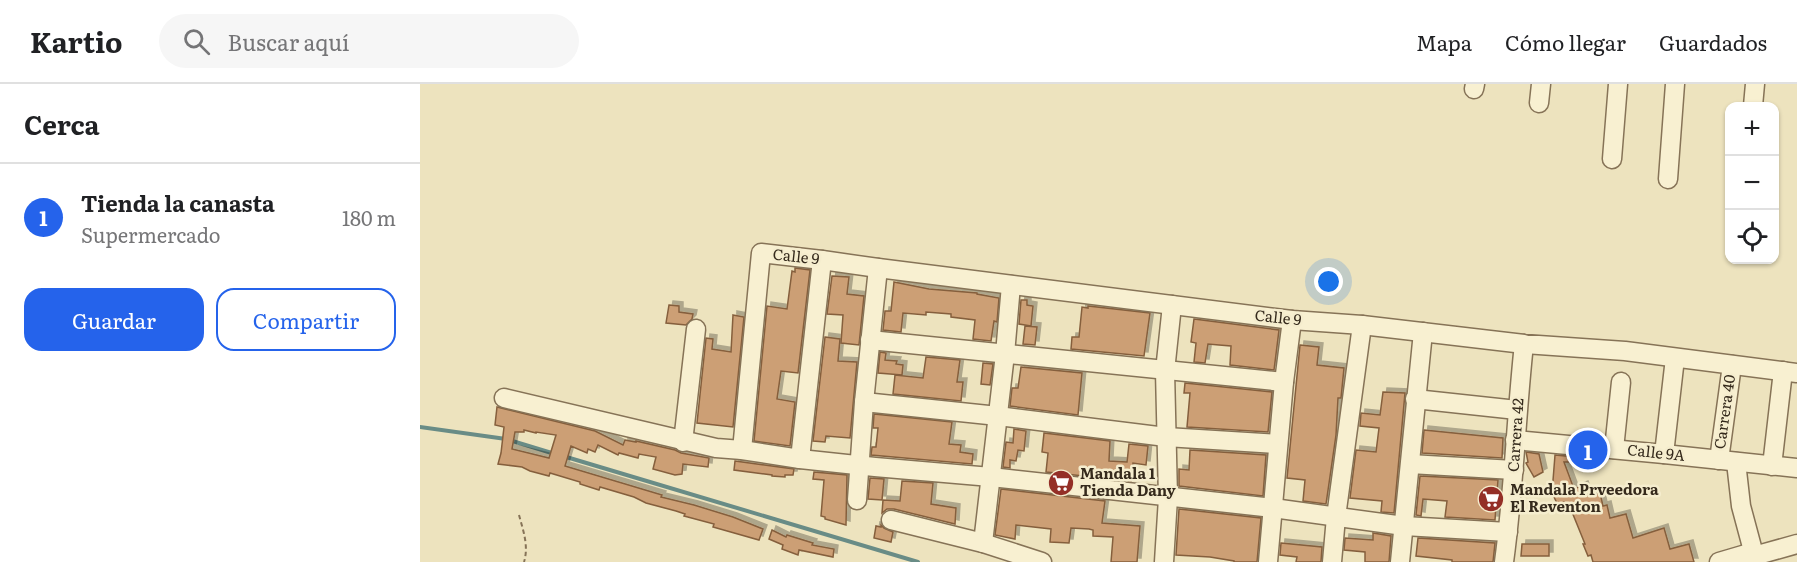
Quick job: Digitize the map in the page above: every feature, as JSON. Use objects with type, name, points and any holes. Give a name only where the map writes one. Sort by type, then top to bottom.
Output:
[{"type":"street","points":[[1539,103],[1541,84]]},
{"type":"street","points":[[1612,159],[1618,84]]},
{"type":"street","points":[[1668,179],[1675,84]]},
{"type":"street","points":[[1753,102],[1755,84]]},
{"type":"street","name":"Calle 9","points":[[742,450],[760,253],[1292,320],[1362,325],[1524,344],[1625,351],[1790,372]]},
{"type":"street","points":[[800,459],[822,260]]},
{"type":"street","points":[[857,500],[864,402],[878,268]]},
{"type":"street","points":[[983,543],[1011,285]]},
{"type":"street","points":[[1164,562],[1168,498],[1165,371],[1172,305]]},
{"type":"street","points":[[1268,562],[1284,382],[1292,320]]},
{"type":"street","points":[[1332,562],[1362,325]]},
{"type":"street","points":[[683,442],[696,329]]},
{"type":"street","points":[[1400,562],[1423,332]]},
{"type":"street","points":[[870,340],[1284,382]]},
{"type":"street","name":"Carrera 42","points":[[1504,562],[1524,344]]},
{"type":"street","points":[[1664,454],[1675,358]]},
{"type":"street","name":"Carrera 40","points":[[1732,365],[1727,461],[1754,556]]},
{"type":"street","points":[[1772,466],[1790,372]]},
{"type":"street","points":[[1614,449],[1621,382]]},
{"type":"street","points":[[504,398],[716,448],[800,459],[1273,508],[1404,526],[1508,532]]},
{"type":"street","points":[[1415,399],[1517,410]]},
{"type":"street","points":[[864,402],[1166,437],[1278,444]]},
{"type":"street","name":"Calle 9A","points":[[1515,440],[1797,468]]},
{"type":"street","points":[[1410,464],[1514,470]]},
{"type":"street","points":[[891,519],[983,543],[1042,562]]},
{"type":"street","points":[[1719,562],[1754,556],[1797,544]]},
{"type":"path","points":[[519,514],[526,545],[524,562]]},
{"type":"building","points":[[795,268],[810,270],[798,373],[781,371],[777,399],[795,402],[790,446],[754,441],[767,306],[787,309],[792,271],[795,272]]},
{"type":"building","points":[[832,276],[849,277],[847,294],[864,296],[859,345],[841,343],[843,315],[827,314]]},
{"type":"building","points":[[894,282],[999,298],[997,322],[994,321],[991,341],[973,339],[975,320],[951,317],[951,314],[903,313],[901,332],[883,330],[885,311],[891,311]]},
{"type":"building","points":[[1021,300],[1027,300],[1027,305],[1033,306],[1031,326],[1019,324]]},
{"type":"building","points":[[669,305],[679,306],[679,312],[693,314],[692,319],[686,325],[666,323]]},
{"type":"building","points":[[1088,306],[1150,313],[1144,356],[1071,349],[1072,337],[1079,337],[1082,307],[1088,308]]},
{"type":"building","points":[[733,315],[744,317],[733,427],[697,423],[706,338],[713,339],[712,349],[731,352]]},
{"type":"building","points":[[1194,319],[1279,330],[1274,370],[1230,365],[1231,346],[1208,344],[1205,363],[1194,362],[1196,343],[1191,342]]},
{"type":"building","points":[[1025,326],[1037,327],[1035,345],[1023,344]]},
{"type":"building","points":[[825,337],[840,339],[838,361],[857,362],[850,438],[826,436],[825,442],[813,441]]},
{"type":"building","points":[[1300,345],[1319,347],[1317,365],[1344,368],[1341,398],[1338,398],[1336,435],[1326,504],[1303,501],[1305,480],[1287,478]]},
{"type":"building","points":[[880,352],[886,353],[885,360],[897,361],[896,364],[903,365],[902,375],[878,373]]},
{"type":"building","points":[[926,357],[960,360],[957,382],[963,382],[961,401],[893,394],[895,375],[923,378]]},
{"type":"building","points":[[983,363],[993,364],[990,385],[981,384]]},
{"type":"building","points":[[1021,367],[1082,373],[1078,415],[1010,406],[1012,388],[1018,388]]},
{"type":"building","points":[[1185,383],[1272,392],[1268,432],[1187,427],[1190,393],[1184,393]]},
{"type":"building","points":[[1383,392],[1405,393],[1394,513],[1381,512],[1382,501],[1350,498],[1356,450],[1376,452],[1379,428],[1360,426],[1361,413],[1380,415]]},
{"type":"building","points":[[497,407],[595,431],[623,445],[625,440],[636,441],[709,458],[708,467],[683,464],[682,474],[675,475],[653,469],[656,457],[639,454],[638,458],[619,453],[618,455],[598,445],[595,452],[588,449],[587,453],[571,446],[565,466],[733,517],[763,529],[759,540],[713,527],[714,524],[600,487],[599,490],[550,473],[549,476],[522,467],[498,464],[504,427],[495,425]],"holes":[[[524,430],[556,435],[549,458],[512,449],[515,432],[524,432]]]},
{"type":"building","points":[[874,414],[952,422],[949,444],[961,445],[960,452],[973,454],[972,464],[871,455],[872,447],[876,447],[878,428],[873,428]]},
{"type":"building","points":[[1014,429],[1026,431],[1024,451],[1018,450],[1016,461],[1010,460],[1010,468],[1003,467],[1006,442],[1013,443]]},
{"type":"building","points":[[1424,430],[1503,438],[1502,458],[1422,453]]},
{"type":"building","points":[[1044,433],[1110,441],[1109,461],[1127,462],[1129,444],[1148,446],[1146,465],[1133,463],[1131,481],[1046,472],[1048,453],[1042,452]]},
{"type":"building","points":[[1190,450],[1266,455],[1263,496],[1179,486],[1179,469],[1189,470]]},
{"type":"building","points":[[1526,452],[1539,454],[1543,472],[1534,477],[1526,463],[1528,462]]},
{"type":"building","points":[[1555,455],[1576,457],[1576,462],[1564,462],[1574,489],[1584,485],[1588,496],[1600,493],[1603,506],[1607,505],[1610,518],[1626,514],[1633,538],[1664,528],[1670,549],[1689,544],[1694,562],[1593,562],[1591,555],[1588,556],[1572,512],[1569,513],[1564,502],[1558,505],[1552,493]]},
{"type":"building","points":[[735,461],[794,469],[793,475],[772,476],[734,470]]},
{"type":"building","points":[[814,472],[847,475],[846,525],[821,516],[824,480],[813,479]]},
{"type":"building","points":[[1420,476],[1498,480],[1495,520],[1445,517],[1447,501],[1423,499],[1421,516],[1416,515]]},
{"type":"building","points":[[870,478],[884,479],[882,500],[868,499]]},
{"type":"building","points":[[902,481],[933,483],[931,504],[956,508],[955,524],[894,509],[887,509],[882,513],[883,500],[900,501]]},
{"type":"building","points":[[1001,489],[1105,501],[1102,523],[1140,526],[1137,562],[1111,562],[1113,537],[1093,536],[1093,530],[1089,529],[1071,528],[1069,543],[1050,542],[1051,529],[1016,525],[1015,539],[995,535]]},
{"type":"building","points":[[1179,509],[1261,518],[1257,562],[1234,562],[1210,557],[1176,555]]},
{"type":"building","points":[[881,525],[893,532],[891,542],[874,538],[876,526],[881,527]]},
{"type":"building","points":[[772,530],[786,537],[787,535],[813,543],[812,545],[834,549],[833,557],[799,550],[798,555],[782,549],[783,545],[769,539]]},
{"type":"building","points":[[1373,533],[1391,536],[1389,562],[1365,562],[1365,552],[1344,550],[1345,538],[1373,540]]},
{"type":"building","points":[[1418,538],[1495,543],[1493,562],[1452,562],[1452,560],[1416,556]]},
{"type":"building","points":[[1281,543],[1322,547],[1321,562],[1296,562],[1297,557],[1280,555]]},
{"type":"building","points":[[1522,544],[1549,544],[1549,556],[1521,556]]},
{"type":"waterway","points":[[420,427],[506,439],[555,454]]},
{"type":"waterway","points":[[563,456],[918,562]]},
{"type":"place","name":"Tienda la canasta","points":[[1588,450]]},
{"type":"place","name":"Mandala 1 Tienda Dany","points":[[1061,483]]},
{"type":"place","name":"Mandala Prveedora El Reventon","points":[[1491,499]]}]
